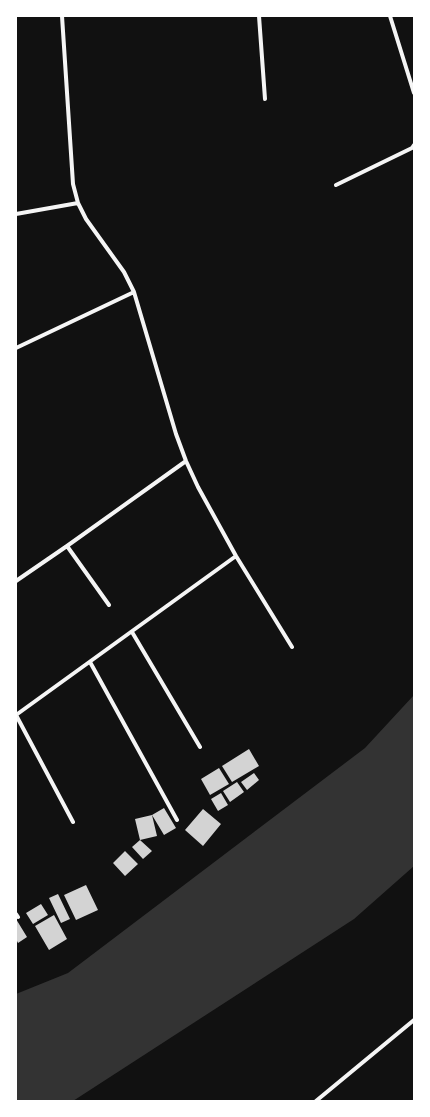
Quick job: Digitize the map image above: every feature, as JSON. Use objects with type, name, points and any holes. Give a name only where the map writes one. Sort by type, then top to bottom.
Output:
[{"type":"street","points":[[62,16],[73,184],[78,203],[86,219],[124,272],[134,292],[176,434],[198,487],[236,556],[292,647]]},
{"type":"street","points":[[259,16],[265,99]]},
{"type":"street","points":[[390,16],[414,93]]},
{"type":"street","points":[[336,185],[412,148],[414,145]]},
{"type":"street","points":[[16,214],[78,203]]},
{"type":"street","points":[[16,348],[134,292]]},
{"type":"street","points":[[16,581],[186,461]]},
{"type":"street","points":[[67,546],[109,605]]},
{"type":"street","points":[[73,822],[16,715],[236,556]]},
{"type":"street","points":[[132,632],[200,747]]},
{"type":"street","points":[[90,662],[177,820]]},
{"type":"street","points":[[316,1101],[414,1020]]},
{"type":"shaded area","points":[[414,695],[414,866],[354,919],[73,1101],[16,1101],[16,994],[68,973],[365,748]]},
{"type":"building","points":[[249,749],[259,766],[232,782],[222,766]]},
{"type":"building","points":[[219,768],[229,784],[210,795],[201,779]]},
{"type":"building","points":[[254,773],[259,780],[247,790],[241,782]]},
{"type":"building","points":[[237,782],[244,792],[230,802],[223,791]]},
{"type":"building","points":[[221,793],[228,805],[218,811],[211,799]]},
{"type":"building","points":[[164,808],[176,828],[164,835],[152,815]]},
{"type":"building","points":[[203,809],[221,824],[203,846],[185,830]]},
{"type":"building","points":[[152,815],[157,836],[140,840],[135,819]]},
{"type":"building","points":[[140,840],[152,851],[143,859],[132,847]]},
{"type":"building","points":[[125,851],[138,864],[125,876],[113,863]]},
{"type":"building","points":[[86,885],[98,910],[76,920],[64,895]]},
{"type":"building","points":[[58,894],[70,919],[61,923],[49,898]]},
{"type":"building","points":[[41,904],[48,915],[33,924],[26,913]]},
{"type":"building","points":[[54,915],[67,939],[49,950],[35,926]]},
{"type":"building","points":[[16,919],[27,937],[18,943],[16,939]]}]
